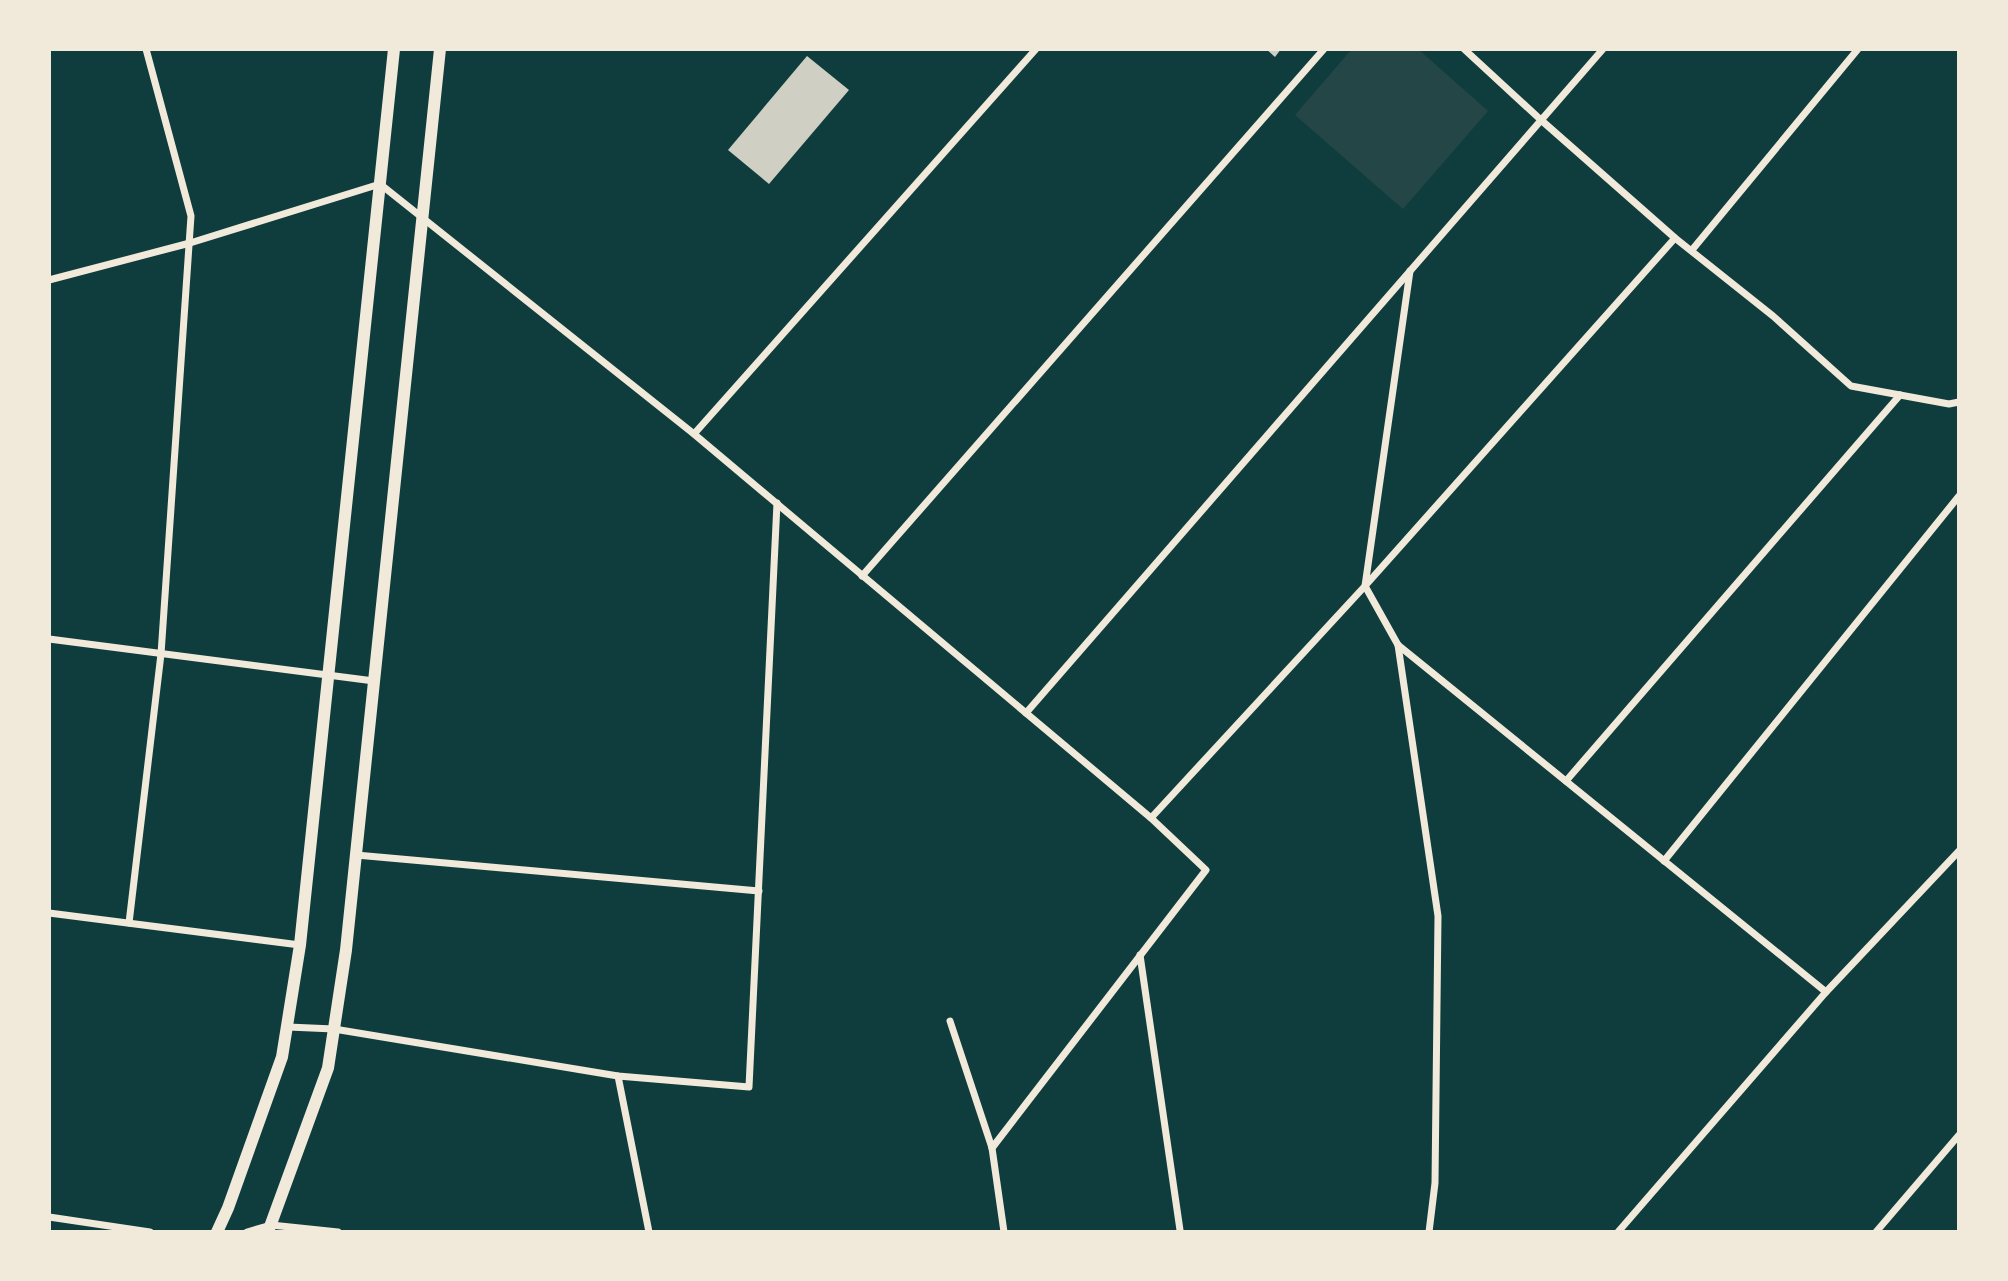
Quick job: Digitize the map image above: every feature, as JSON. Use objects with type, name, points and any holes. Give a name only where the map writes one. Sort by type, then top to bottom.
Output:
[{"type":"street","points":[[130,923],[161,654],[191,216],[146,49]]},
{"type":"street","points":[[217,1232],[282,1057],[288,1027],[300,944],[394,49]]},
{"type":"street","points":[[270,1229],[328,1068],[346,950],[440,49]]},
{"type":"street","points":[[694,434],[1036,49]]},
{"type":"street","points":[[862,576],[1324,49]]},
{"type":"street","points":[[1464,49],[1675,238],[1773,316],[1851,386],[1950,404],[1959,402]]},
{"type":"street","points":[[1026,713],[1603,49]]},
{"type":"street","points":[[1692,250],[1858,49]]},
{"type":"street","points":[[49,280],[190,243],[380,184]]},
{"type":"street","points":[[380,184],[694,434],[1151,818],[1206,870],[992,1148]]},
{"type":"street","points":[[1151,818],[1365,586],[1675,238]]},
{"type":"street","points":[[1410,271],[1365,586],[1398,645],[1438,916],[1435,1183],[1429,1232]]},
{"type":"street","points":[[1566,781],[1900,394]]},
{"type":"street","points":[[1664,861],[1959,496]]},
{"type":"street","points":[[288,1027],[334,1029],[618,1076],[749,1087],[776,503]]},
{"type":"street","points":[[49,639],[374,681]]},
{"type":"street","points":[[1398,645],[1826,992]]},
{"type":"street","points":[[1618,1232],[1826,992],[1959,851]]},
{"type":"street","points":[[356,855],[759,891]]},
{"type":"street","points":[[49,914],[300,944]]},
{"type":"street","points":[[1140,955],[1180,1230]]},
{"type":"street","points":[[950,1021],[992,1148],[1004,1232]]},
{"type":"street","points":[[618,1076],[649,1232]]},
{"type":"street","points":[[1876,1232],[1959,1135]]},
{"type":"street","points":[[49,1217],[150,1232]]},
{"type":"street","points":[[247,1232],[270,1229],[338,1232]]},
{"type":"shaded area","points":[[1352,49],[1418,49],[1488,111],[1403,209],[1295,115]]},
{"type":"building","points":[[1266,49],[1281,49],[1275,57]]},
{"type":"building","points":[[807,56],[849,90],[769,184],[728,150]]}]
